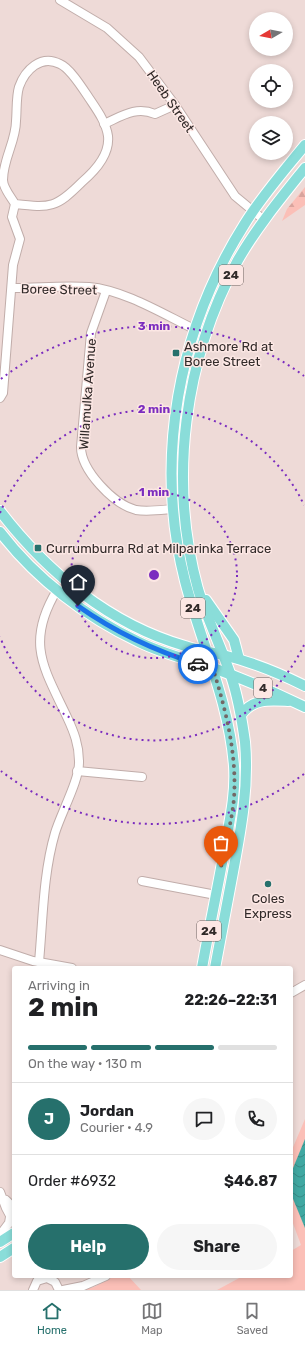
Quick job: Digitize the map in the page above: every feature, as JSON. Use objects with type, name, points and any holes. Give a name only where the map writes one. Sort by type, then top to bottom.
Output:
[{"type":"main road","name":"24","points":[[202,966],[234,799],[234,775],[226,718],[208,652],[184,576],[173,509],[170,473],[172,436],[180,384],[194,329],[211,285],[224,257],[252,212],[305,146]]},
{"type":"main road","name":"24","points":[[215,966],[244,810],[246,766],[241,715],[231,675],[198,589],[189,548],[183,494],[184,445],[188,412],[206,334],[220,297],[237,262],[264,220],[305,168]]},
{"type":"main road","name":"4","points":[[0,511],[19,536],[42,560],[89,599],[107,611],[150,634],[184,646],[238,659],[262,667],[305,686]]},
{"type":"main road","name":"4","points":[[0,532],[24,560],[57,590],[97,619],[139,642],[231,675],[305,707]]},
{"type":"main road","points":[[198,589],[233,638],[238,659]]},
{"type":"main road","points":[[241,715],[247,708],[259,701],[294,702]]},
{"type":"main road","points":[[0,1242],[12,1234]]},
{"type":"main road","points":[[1,1257],[12,1249]]},
{"type":"street","name":"Heeb Street","points":[[60,0],[96,20],[117,36],[152,73],[235,196],[252,212],[264,220]]},
{"type":"street","points":[[0,398],[3,393],[13,265],[20,239],[12,217],[15,204],[3,180],[9,150],[16,129],[18,88],[33,65],[46,61],[60,64],[86,94],[102,118],[108,136],[107,149],[102,162],[66,198],[55,205],[43,207],[15,204]]},
{"type":"street","points":[[104,124],[131,112],[145,110],[155,114],[175,105]]},
{"type":"street","name":"Boree Street","points":[[12,288],[90,287],[124,296],[194,329]]},
{"type":"street","name":"Willamulka Avenue","points":[[106,291],[91,333],[81,447],[83,460],[90,472],[103,487],[126,506],[140,511],[173,509]]},
{"type":"street","points":[[39,962],[47,865],[56,831],[80,762],[76,737],[44,668],[41,655],[40,640],[43,620],[50,602],[57,590]]},
{"type":"street","points":[[77,771],[142,777]]},
{"type":"street","points":[[142,881],[216,895]]},
{"type":"street","points":[[0,950],[39,962],[61,966]]},
{"type":"street","points":[[293,992],[305,985]]},
{"type":"street","points":[[0,1191],[12,1206]]},
{"type":"street","points":[[0,1191],[12,1216]]},
{"type":"street","points":[[6,1200],[12,1215]]},
{"type":"street","points":[[0,1235],[12,1219]]},
{"type":"street","points":[[1,1257],[12,1255]]},
{"type":"street","points":[[33,1290],[38,1278]]},
{"type":"street","points":[[50,1278],[56,1282],[59,1290]]},
{"type":"street","points":[[63,1290],[83,1286],[101,1278]]},
{"type":"green space","points":[[305,187],[305,205],[282,221],[287,209]]},
{"type":"green space","points":[[305,1119],[305,1290],[217,1290],[239,1278],[293,1278],[293,1250],[301,1245],[293,1223],[293,1147]]},
{"type":"green space","points":[[110,1278],[130,1278],[141,1290],[82,1290],[94,1287]]},
{"type":"water","points":[[305,1139],[305,1228],[293,1199],[293,1168]]},
{"type":"way so far","points":[[198,664],[213,669],[224,707],[233,755],[234,799],[221,867]]},
{"type":"place","name":"Ashmore Rd at Boree Street","points":[[176,353]]},
{"type":"place","name":"Currumburra Rd at Milparinka Terrace","points":[[38,548]]},
{"type":"place","name":"Coles Express","points":[[268,884]]},
{"type":"route","points":[[78,606],[102,622],[139,642],[157,650],[198,664]]}]
